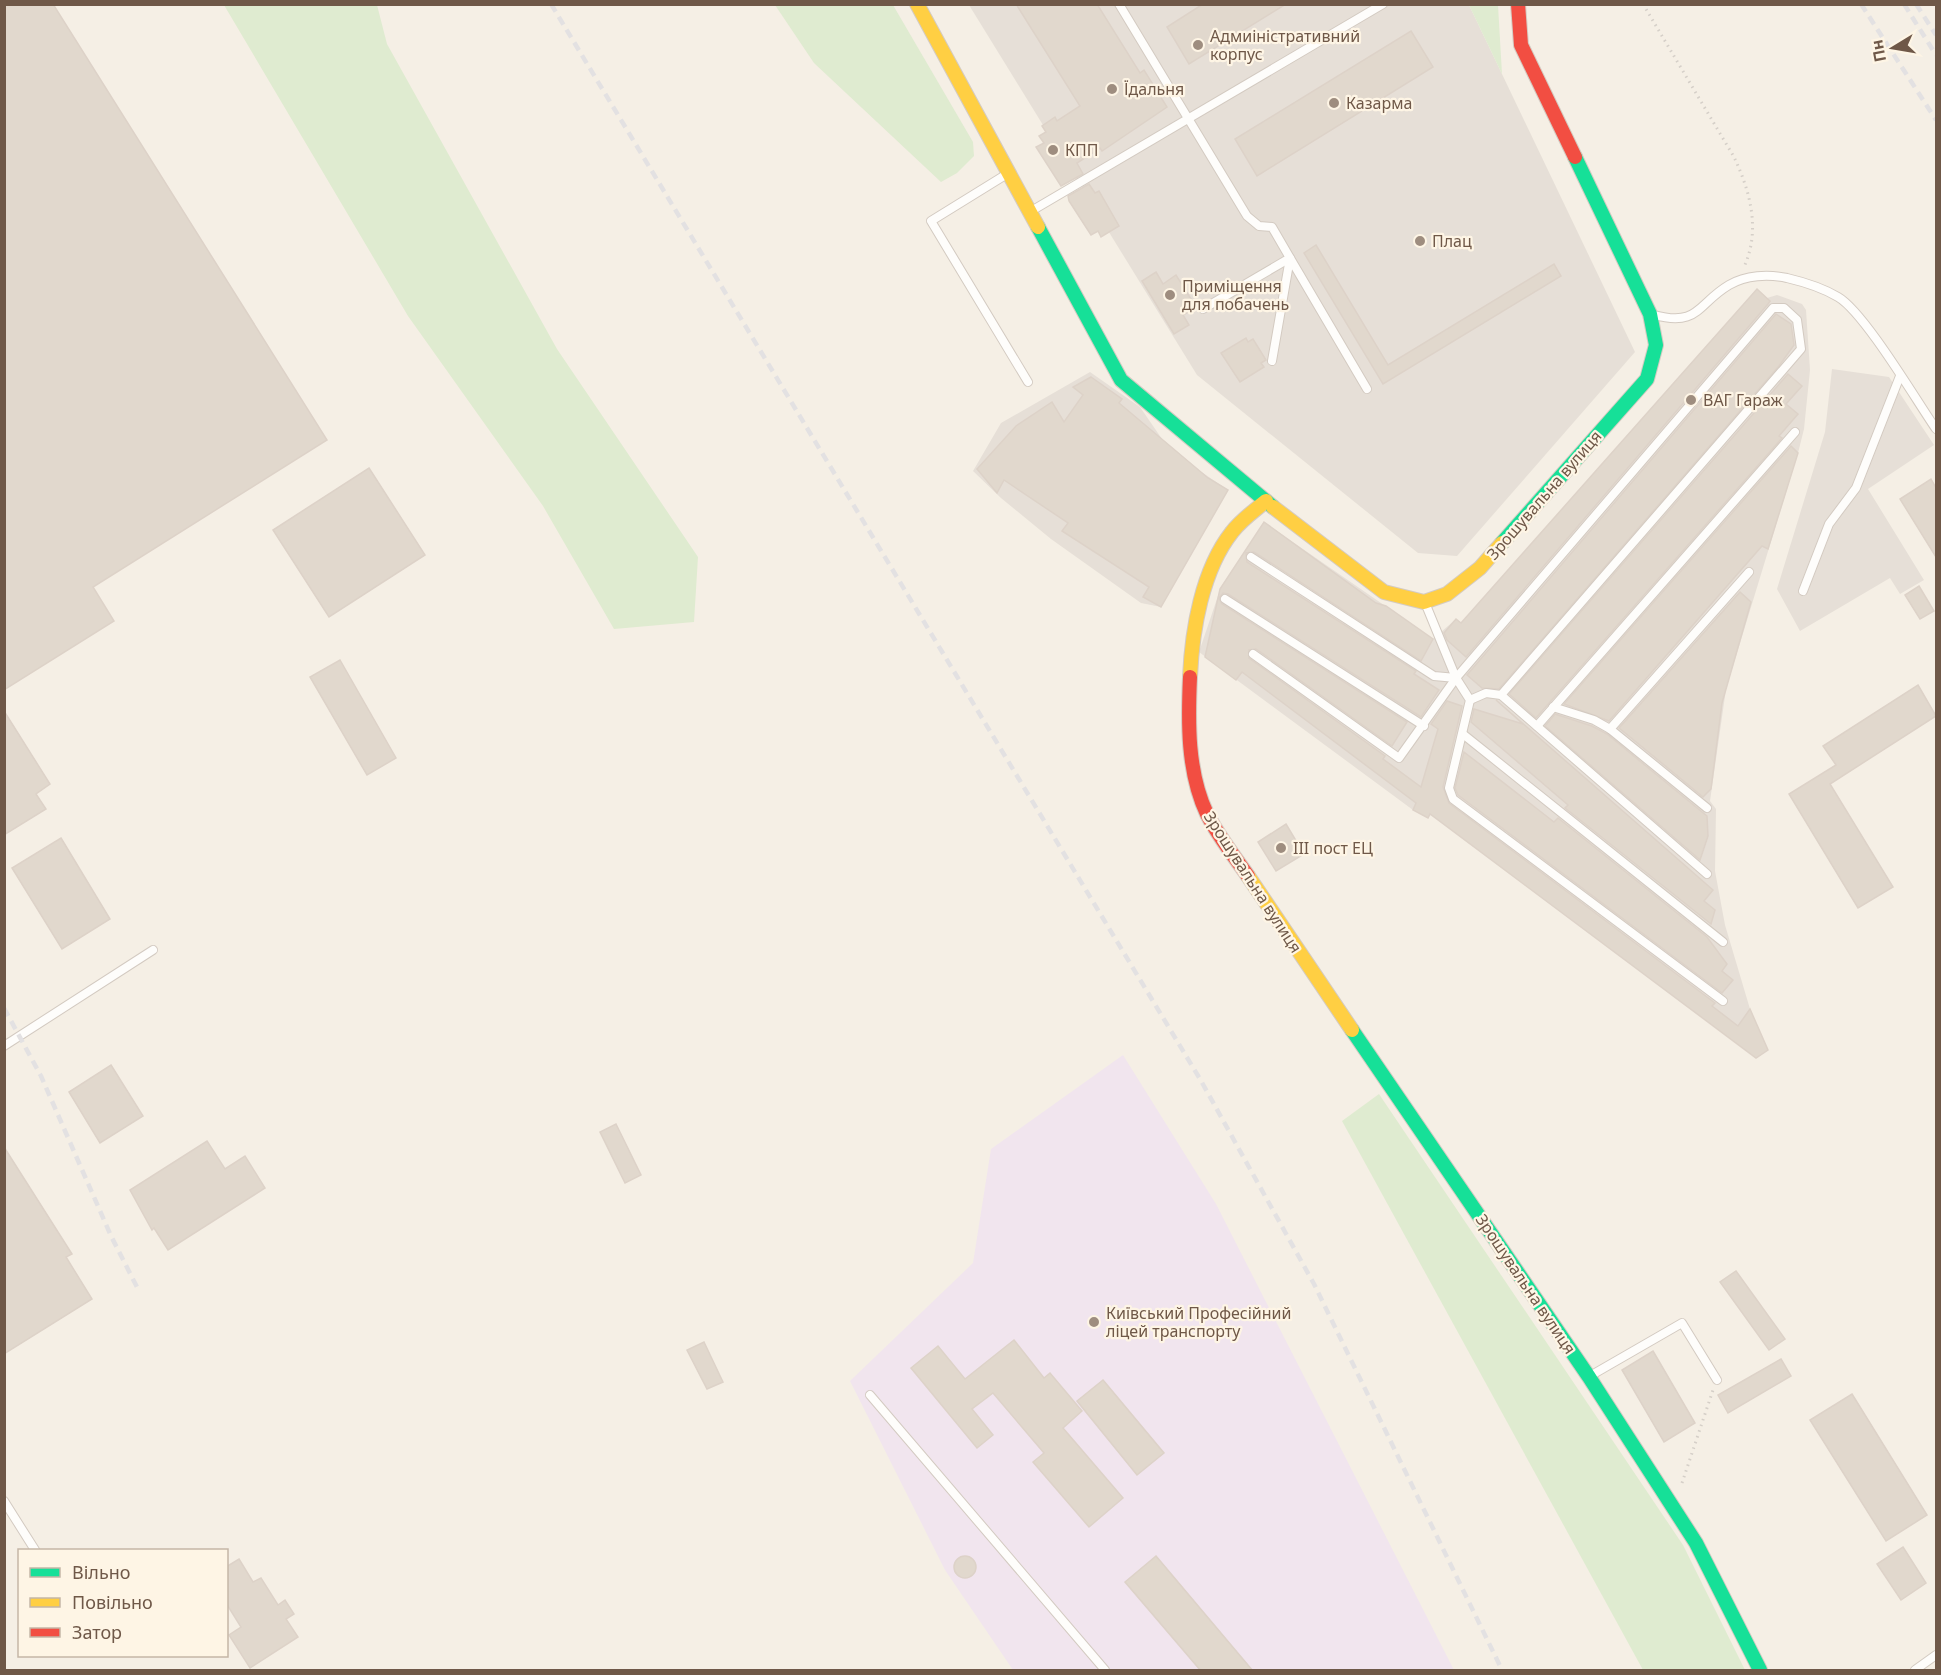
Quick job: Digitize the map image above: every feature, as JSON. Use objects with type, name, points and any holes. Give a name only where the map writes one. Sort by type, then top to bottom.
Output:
[{"type":"street","points":[[917,4],[1121,380],[1266,501],[1384,592],[1424,602]]},
{"type":"street","name":"Зрошувальна вулиця","points":[[1424,602],[1447,594],[1480,568],[1647,379],[1656,345],[1650,314],[1521,45],[1518,4]]},
{"type":"street","name":"Зрошувальна вулиця","points":[[1266,501],[1227,538],[1205,590],[1195,626],[1190,661],[1189,702],[1194,774],[1203,804],[1269,909],[1589,1377],[1696,1543],[1760,1671]]},
{"type":"lane","points":[[1119,4],[1247,216],[1259,226],[1272,227],[1367,389]]},
{"type":"lane","points":[[1029,213],[1383,4]]},
{"type":"lane","points":[[1008,174],[931,221],[1028,382]]},
{"type":"lane","points":[[1203,309],[1290,258]]},
{"type":"lane","points":[[1272,362],[1290,258]]},
{"type":"lane","points":[[1650,314],[1676,320],[1701,310],[1738,280],[1772,275],[1802,281],[1840,297],[1861,319],[1936,429]]},
{"type":"lane","points":[[1253,654],[1399,758],[1456,678],[1773,308],[1784,308],[1797,320],[1801,349],[1501,695]]},
{"type":"lane","points":[[1803,591],[1829,524],[1856,488],[1900,376]]},
{"type":"lane","points":[[1537,726],[1795,432]]},
{"type":"lane","points":[[1251,557],[1434,675],[1456,678]]},
{"type":"lane","points":[[1610,729],[1749,572]]},
{"type":"lane","points":[[1225,599],[1424,726]]},
{"type":"lane","points":[[1424,602],[1456,678],[1470,700],[1464,735],[1449,788],[1453,799],[1723,1001]]},
{"type":"lane","points":[[1470,700],[1486,693],[1501,695],[1707,874]]},
{"type":"lane","points":[[1553,707],[1594,720],[1610,729],[1707,808]]},
{"type":"lane","points":[[1464,735],[1723,942]]},
{"type":"lane","points":[[4,1046],[153,950]]},
{"type":"lane","points":[[1589,1377],[1682,1323],[1717,1380]]},
{"type":"lane","points":[[870,1395],[1105,1671]]},
{"type":"lane","points":[[4,1501],[34,1549]]},
{"type":"lane","points":[[1916,1671],[1936,1655]]},
{"type":"path","points":[[1643,4],[1734,156],[1744,178],[1750,197],[1753,229],[1750,254],[1738,280]]},
{"type":"path","points":[[1673,1508],[1717,1380]]},
{"type":"shaded area","points":[[969,5],[1469,5],[1635,352],[1457,556],[1418,553],[1197,375]]},
{"type":"shaded area","points":[[1757,289],[1767,298],[1777,295],[1802,304],[1806,310],[1810,370],[1804,429],[1798,453],[1726,689],[1710,801],[1716,809],[1715,871],[1725,925],[1750,1009],[1768,1050],[1756,1058],[1431,814],[1428,818],[1413,810],[1199,652],[1221,587],[1264,522],[1433,639],[1456,619],[1461,623]]},
{"type":"shaded area","points":[[1832,369],[1889,377],[1934,445],[1868,489],[1924,580],[1900,594],[1890,578],[1800,631],[1777,589],[1825,432]]},
{"type":"shaded area","points":[[1090,372],[1140,407],[1162,439],[1200,471],[1228,490],[1161,607],[1141,603],[1051,539],[1001,498],[973,471],[1001,423]]},
{"type":"shaded area","name":"Київський Професійний ліцей транспорту","points":[[1123,1055],[1216,1204],[1454,1670],[1013,1670],[945,1570],[850,1381],[973,1263],[991,1149]]},
{"type":"green space","points":[[224,5],[377,5],[387,44],[557,349],[698,557],[694,622],[614,629],[543,506],[408,316]]},
{"type":"green space","points":[[775,5],[893,5],[973,142],[974,156],[957,173],[941,182],[814,63]]},
{"type":"green space","points":[[1469,5],[1498,5],[1502,74]]},
{"type":"green space","points":[[1379,1094],[1683,1545],[1745,1670],[1643,1670],[1342,1121]]},
{"type":"building","points":[[4,4],[53,4],[327,440],[93,587],[114,621],[4,690]]},
{"type":"building","name":"Їдальня","points":[[1016,4],[1097,4],[1140,73],[1144,70],[1167,107],[1102,151],[1100,148],[1077,163],[1083,174],[1061,186],[1036,147],[1044,143],[1039,136],[1046,132],[1042,126],[1055,117],[1057,121],[1080,106]]},
{"type":"building","name":"Адмиіністративний корпус","points":[[1203,4],[1286,4],[1189,64],[1167,27]]},
{"type":"building","name":"Казарма","points":[[1411,31],[1433,67],[1257,176],[1235,139]]},
{"type":"building","name":"КПП","points":[[1089,184],[1095,193],[1099,191],[1119,226],[1101,237],[1098,231],[1091,235],[1069,201],[1068,196]]},
{"type":"building","points":[[1316,245],[1388,365],[1554,264],[1561,276],[1383,384],[1304,253]]},
{"type":"building","name":"Приміщення для побачень","points":[[1156,272],[1163,284],[1176,275],[1196,307],[1183,315],[1189,325],[1174,334],[1142,281]]},
{"type":"building","points":[[1757,289],[1770,301],[1768,304],[1466,657],[1447,640],[1444,633],[1456,619],[1461,623]]},
{"type":"building","points":[[1776,314],[1791,324],[1794,345],[1779,366],[1499,689],[1482,688],[1467,675]]},
{"type":"building","points":[[1246,338],[1248,342],[1253,339],[1266,360],[1261,363],[1264,367],[1240,382],[1221,353]]},
{"type":"building","points":[[1788,374],[1802,386],[1786,404],[1798,414],[1779,436],[1782,438],[1536,718],[1509,694]]},
{"type":"building","points":[[1091,377],[1122,399],[1119,403],[1208,478],[1228,490],[1161,607],[1143,597],[1149,587],[1062,531],[1068,523],[1004,480],[997,493],[977,469],[1016,426],[1052,402],[1064,422],[1083,395],[1073,387]]},
{"type":"building","points":[[1791,446],[1798,453],[1768,549],[1762,546],[1609,721],[1564,704]]},
{"type":"building","points":[[369,468],[425,555],[329,617],[273,530]]},
{"type":"building","points":[[1931,479],[1936,488],[1936,557],[1900,499]]},
{"type":"building","points":[[1264,522],[1376,603],[1386,606],[1433,639],[1421,661],[1254,552],[1246,553],[1247,562],[1416,671],[1414,674],[1439,690],[1421,717],[1228,594],[1223,593],[1219,598],[1222,604],[1407,722],[1392,746],[1256,649],[1249,650],[1249,658],[1385,756],[1383,759],[1421,787],[1438,729],[1431,724],[1447,701],[1462,706],[1443,787],[1449,803],[1715,1003],[1712,1006],[1738,1026],[1750,1009],[1768,1050],[1756,1058],[1430,814],[1428,818],[1413,810],[1416,803],[1242,672],[1236,680],[1205,657],[1220,589]]},
{"type":"building","points":[[1919,586],[1934,611],[1920,619],[1905,595]]},
{"type":"building","points":[[1740,592],[1751,602],[1722,703],[1711,789],[1703,797],[1619,728]]},
{"type":"building","points":[[340,660],[396,758],[367,775],[310,677]]},
{"type":"building","points":[[1918,685],[1936,716],[1830,784],[1893,887],[1858,908],[1789,794],[1836,765],[1823,746]]},
{"type":"building","points":[[1496,700],[1713,890],[1704,901],[1715,910],[1711,924],[1565,808],[1568,805],[1471,722],[1474,709],[1523,724]]},
{"type":"building","points":[[4,711],[50,784],[36,794],[46,809],[4,835]]},
{"type":"building","points":[[1555,714],[1592,726],[1607,734],[1707,816],[1708,836],[1700,860],[1545,726]]},
{"type":"building","points":[[1464,752],[1554,822],[1558,818],[1707,937],[1727,964],[1722,971],[1733,980],[1722,993],[1458,795],[1455,788]]},
{"type":"building","name":"III пост ЕЦ","points":[[1286,824],[1304,854],[1276,871],[1258,842]]},
{"type":"building","points":[[61,838],[110,919],[62,949],[12,868]]},
{"type":"building","points":[[111,1065],[143,1116],[100,1143],[69,1092]]},
{"type":"building","points":[[616,1124],[641,1175],[625,1183],[600,1132]]},
{"type":"building","points":[[207,1141],[225,1169],[245,1156],[265,1188],[168,1250],[154,1228],[152,1230],[130,1190]]},
{"type":"building","points":[[4,1147],[72,1254],[66,1257],[92,1299],[4,1354]]},
{"type":"building","points":[[1736,1271],[1785,1339],[1769,1350],[1720,1282]]},
{"type":"building","points":[[1014,1340],[1044,1378],[1050,1373],[1082,1411],[1063,1428],[1123,1498],[1089,1527],[1033,1462],[1044,1453],[993,1393],[972,1409],[993,1435],[977,1448],[911,1368],[938,1346],[965,1379]]},
{"type":"building","points":[[704,1342],[723,1382],[707,1389],[687,1350]]},
{"type":"building","points":[[1653,1351],[1695,1423],[1664,1442],[1622,1370]]},
{"type":"building","points":[[1781,1359],[1791,1376],[1728,1413],[1718,1395]]},
{"type":"building","points":[[1103,1380],[1164,1453],[1137,1475],[1077,1401]]},
{"type":"building","points":[[1852,1394],[1927,1515],[1886,1541],[1810,1420]]},
{"type":"building","points":[[1903,1547],[1926,1583],[1901,1600],[1877,1564]]},
{"type":"building","points":[[965,1556],[973,1559],[976,1567],[973,1575],[965,1578],[957,1575],[954,1567],[957,1559]]},
{"type":"building","points":[[1156,1556],[1253,1671],[1201,1671],[1125,1582]]},
{"type":"building","points":[[239,1559],[253,1582],[261,1578],[278,1605],[285,1600],[294,1614],[286,1619],[298,1637],[250,1668],[229,1635],[241,1627],[228,1606],[228,1566]]},
{"type":"railway","points":[[551,4],[1200,1079],[1314,1284],[1502,1670]]},
{"type":"railway","points":[[1861,4],[1936,120]]},
{"type":"railway","points":[[1904,4],[1936,55]]},
{"type":"railway","points":[[1916,4],[1936,35]]},
{"type":"railway","points":[[4,1008],[41,1076],[111,1236],[138,1289]]},
{"type":"traffic: fast","points":[[1502,543],[1647,379],[1656,345],[1650,314],[1575,157]]},
{"type":"traffic: fast","points":[[1038,227],[1121,380],[1273,507]]},
{"type":"traffic: fast","points":[[1352,1030],[1589,1377],[1696,1543],[1760,1670]]},
{"type":"traffic: slow","points":[[917,4],[1038,227]]},
{"type":"traffic: slow","points":[[1190,677],[1196,620],[1213,564],[1236,528],[1266,501]]},
{"type":"traffic: slow","points":[[1273,507],[1384,592],[1424,602],[1447,594],[1480,568],[1502,543]]},
{"type":"traffic: slow","points":[[1248,876],[1352,1030]]},
{"type":"traffic: jam","points":[[1518,4],[1521,45],[1575,157]]},
{"type":"traffic: jam","points":[[1190,677],[1190,746],[1200,798],[1216,830],[1248,876]]},
{"type":"place","name":"Адмиіністративний корпус","points":[[1198,45]]},
{"type":"place","name":"Їдальня","points":[[1112,89]]},
{"type":"place","name":"Казарма","points":[[1334,103]]},
{"type":"place","name":"КПП","points":[[1053,150]]},
{"type":"place","name":"Плац","points":[[1420,241]]},
{"type":"place","name":"Приміщення для побачень","points":[[1170,295]]},
{"type":"place","name":"ВАГ Гараж","points":[[1691,400]]},
{"type":"place","name":"III пост ЕЦ","points":[[1281,848]]},
{"type":"place","name":"Київський Професійний ліцей транспорту","points":[[1094,1322]]}]
